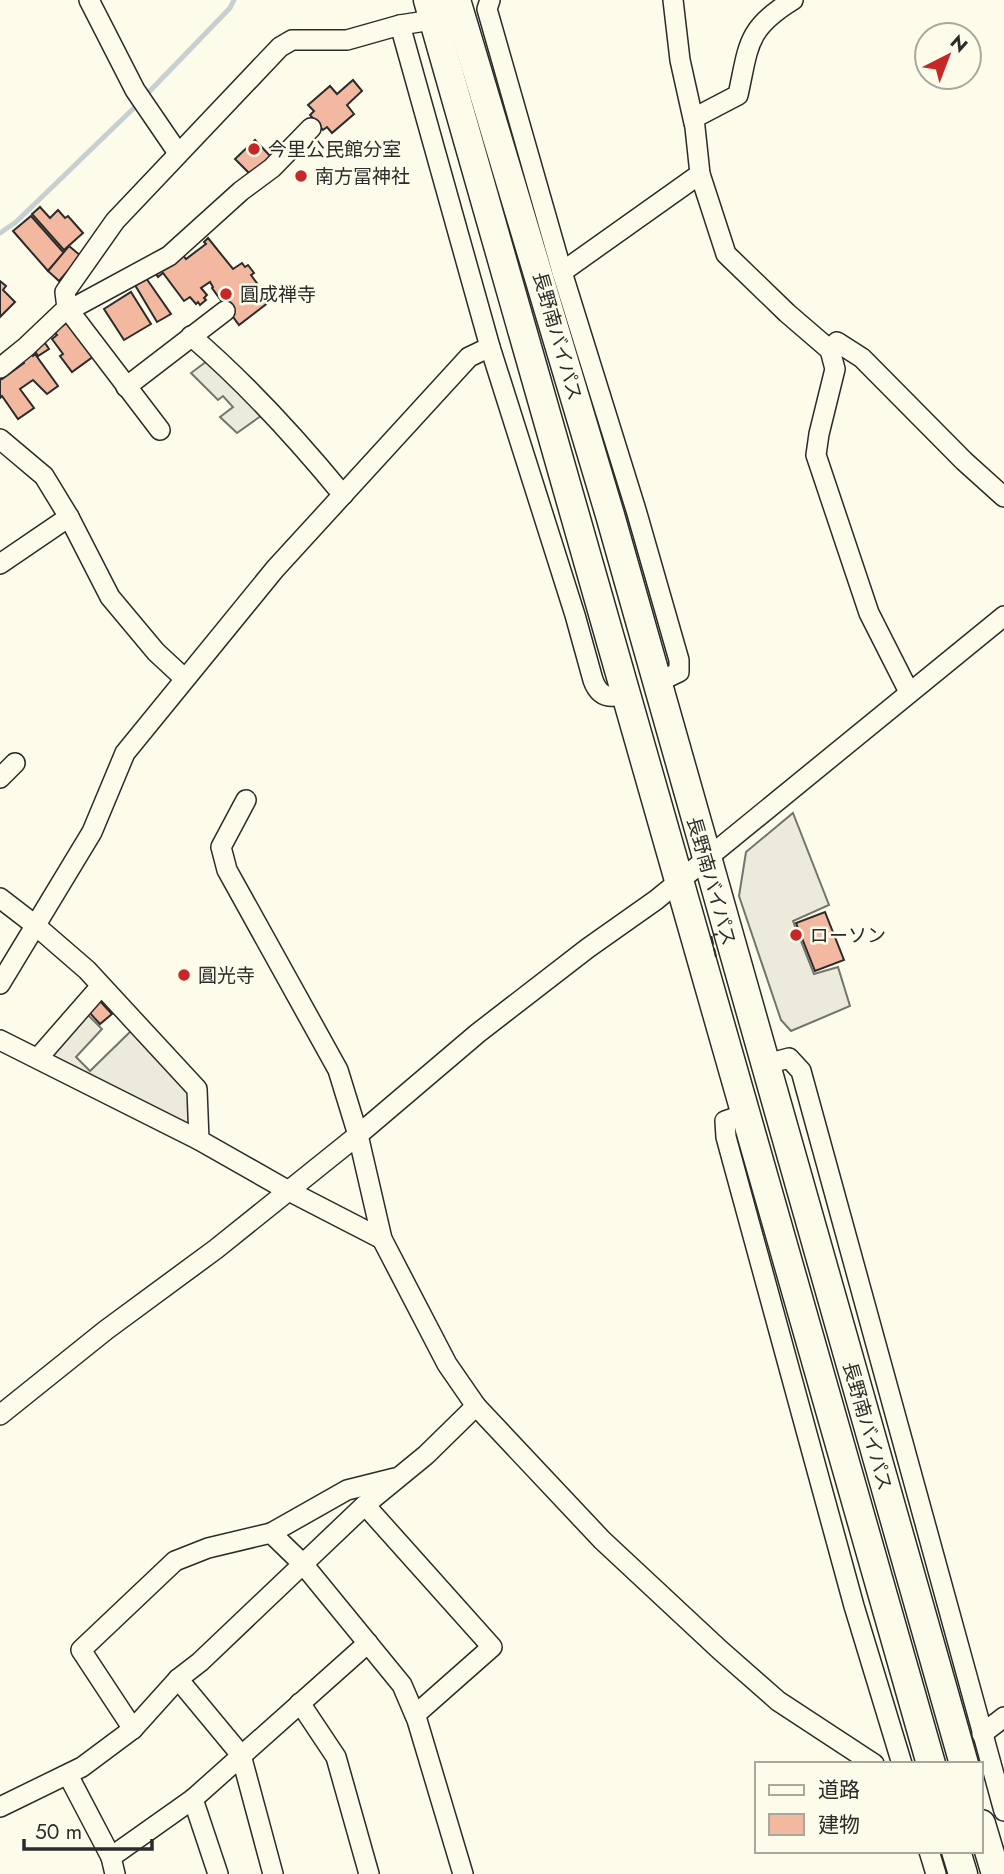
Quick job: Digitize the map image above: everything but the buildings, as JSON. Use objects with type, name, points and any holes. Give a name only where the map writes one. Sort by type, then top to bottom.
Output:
[{"type":"highway","name":"長野南バイパス","points":[[459,7],[610,514],[748,1006],[927,1583],[964,1762]]},
{"type":"highway","name":"長野南バイパス","points":[[459,7],[625,694],[716,1004],[930,1762]]},
{"type":"highway","points":[[983,1831],[996,1874]]},
{"type":"highway","points":[[957,1853],[962,1874]]},
{"type":"street","points":[[89,0],[135,90],[178,153]]},
{"type":"street","points":[[673,0],[680,60],[694,123],[700,174],[726,254],[786,313],[830,350],[835,369],[816,455],[869,613],[909,692]]},
{"type":"street","points":[[694,123],[694,118],[738,95],[750,38],[760,25],[793,0]]},
{"type":"street","points":[[160,430],[67,308],[65,292],[108,231],[178,153],[280,47],[292,40],[347,40],[459,7],[562,272],[636,510],[679,660],[679,672],[656,683]]},
{"type":"street","points":[[400,24],[489,347],[596,689],[611,698],[625,694]]},
{"type":"street","points":[[0,368],[67,308],[74,308],[169,257],[241,191],[272,168],[311,128]]},
{"type":"street","points":[[562,272],[700,174]]},
{"type":"street","points":[[126,387],[225,311]]},
{"type":"street","points":[[191,337],[214,356],[308,451],[343,495]]},
{"type":"street","points":[[830,350],[837,342],[863,358],[964,461],[1004,497]]},
{"type":"street","points":[[0,984],[92,832],[125,753],[275,569],[469,357],[489,347]]},
{"type":"street","points":[[0,439],[44,476],[69,517],[110,597],[156,652],[184,678]]},
{"type":"street","points":[[0,564],[69,517]]},
{"type":"street","points":[[0,1415],[106,1330],[216,1249],[358,1135],[478,1033],[588,948],[656,900],[1004,616]]},
{"type":"street","points":[[0,778],[15,763]]},
{"type":"street","points":[[246,800],[220,847],[227,870],[338,1070],[358,1135],[382,1239],[447,1364],[476,1406],[602,1540],[778,1701],[871,1762]]},
{"type":"street","points":[[0,898],[87,970],[197,1089],[199,1140]]},
{"type":"street","points":[[37,1058],[100,987]]},
{"type":"street","points":[[0,1040],[199,1140],[287,1190],[382,1239]]},
{"type":"street","points":[[745,1114],[725,1121],[726,1138],[854,1606],[901,1762]]},
{"type":"street","points":[[0,1807],[82,1768],[133,1729],[178,1679],[200,1662],[365,1505],[426,1455],[476,1406]]},
{"type":"street","points":[[133,1729],[81,1650],[175,1561],[208,1548],[271,1533],[347,1490],[399,1477]]},
{"type":"street","points":[[365,1505],[492,1647],[415,1715]]},
{"type":"street","points":[[271,1533],[303,1564],[402,1685],[415,1715],[463,1874]]},
{"type":"street","points":[[927,1583],[982,1734],[1004,1811]]},
{"type":"street","points":[[854,1606],[883,1597]]},
{"type":"street","points":[[68,1775],[113,1865],[193,1799],[369,1643]]},
{"type":"street","points":[[178,1679],[241,1755],[273,1874]]},
{"type":"street","points":[[300,1703],[336,1757],[369,1874]]},
{"type":"street","points":[[982,1734],[1004,1717]]},
{"type":"street","points":[[193,1799],[218,1874]]},
{"type":"street","points":[[930,1853],[936,1874]]},
{"type":"shaded area","points":[[211,358],[265,413],[237,433],[220,417],[233,407],[223,396],[218,400],[191,373]]},
{"type":"shaded area","points":[[793,813],[829,905],[793,921],[814,974],[838,967],[850,1006],[791,1031],[781,1020],[739,896],[746,852]]},
{"type":"shaded area","points":[[84,1011],[102,1029],[76,1057],[90,1071],[134,1028],[192,1089],[192,1130],[46,1053]]},
{"type":"waterway","points":[[147,94],[230,8],[234,0]]},
{"type":"waterway","points":[[0,233],[16,222],[138,104]]},
{"type":"fence","points":[[716,957],[711,935],[719,934]]},
{"type":"place","name":"今里公民館分室","points":[[254,149]]},
{"type":"place","name":"南方冨神社","points":[[301,176]]},
{"type":"place","name":"圓成禅寺","points":[[226,294]]},
{"type":"place","name":"ローソン","points":[[796,935]]},
{"type":"place","name":"圓光寺","points":[[184,975]]}]
